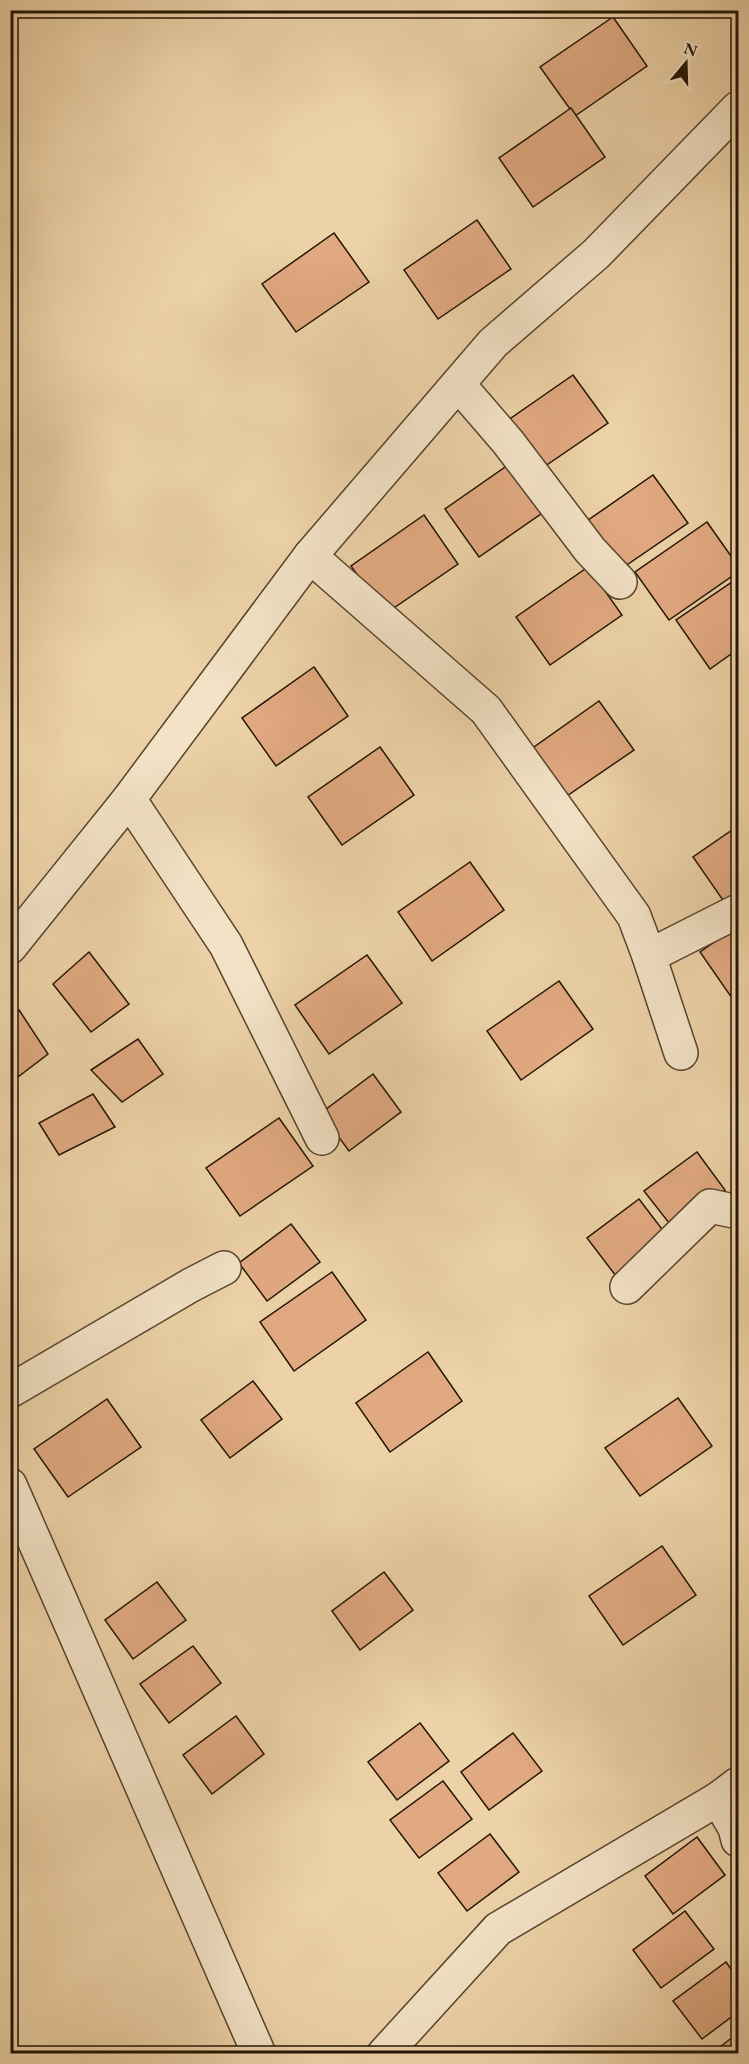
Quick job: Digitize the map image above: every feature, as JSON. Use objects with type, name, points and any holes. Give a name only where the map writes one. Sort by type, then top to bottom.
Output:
[{"type":"street","points":[[10,947],[129,799],[310,556],[493,343],[596,254],[738,108]]},
{"type":"street","points":[[458,384],[508,442],[590,550],[621,582]]},
{"type":"street","points":[[310,556],[486,710],[634,916],[681,1053]]},
{"type":"street","points":[[129,799],[226,945],[322,1138]]},
{"type":"street","points":[[649,956],[738,911]]},
{"type":"street","points":[[627,1287],[710,1206],[738,1212]]},
{"type":"street","points":[[10,1391],[224,1268]]},
{"type":"street","points":[[10,1485],[259,2054]]},
{"type":"street","points":[[384,2054],[498,1929],[728,1791],[738,1840]]},
{"type":"building","points":[[613,17],[647,66],[575,116],[540,67]]},
{"type":"building","points":[[571,108],[605,157],[533,207],[499,158]]},
{"type":"building","points":[[477,220],[511,269],[438,319],[404,270]]},
{"type":"building","points":[[334,233],[369,282],[296,332],[262,284]]},
{"type":"building","points":[[573,375],[608,423],[535,473],[501,425]]},
{"type":"building","points":[[518,458],[551,507],[479,557],[445,509]]},
{"type":"building","points":[[653,475],[688,523],[615,573],[581,525]]},
{"type":"building","points":[[424,515],[458,564],[385,614],[351,566]]},
{"type":"building","points":[[707,522],[738,566],[738,572],[669,620],[635,572]]},
{"type":"building","points":[[588,567],[622,615],[550,665],[516,617]]},
{"type":"building","points":[[738,578],[738,649],[710,669],[676,620]]},
{"type":"building","points":[[314,667],[348,716],[276,766],[242,718]]},
{"type":"building","points":[[599,701],[634,750],[561,800],[527,752]]},
{"type":"building","points":[[380,747],[414,795],[342,845],[308,797]]},
{"type":"building","points":[[738,826],[738,898],[727,906],[693,857]]},
{"type":"building","points":[[470,862],[504,910],[432,961],[398,912]]},
{"type":"building","points":[[738,926],[738,998],[734,1001],[700,952]]},
{"type":"building","points":[[89,952],[129,1004],[91,1032],[53,984]]},
{"type":"building","points":[[367,955],[402,1003],[329,1054],[295,1005]]},
{"type":"building","points":[[559,981],[593,1029],[521,1080],[487,1031]]},
{"type":"building","points":[[19,1010],[48,1054],[10,1083],[10,1016]]},
{"type":"building","points":[[138,1039],[163,1074],[122,1102],[91,1070]]},
{"type":"building","points":[[373,1074],[401,1112],[349,1151],[321,1113]]},
{"type":"building","points":[[93,1094],[115,1127],[59,1155],[39,1123]]},
{"type":"building","points":[[279,1118],[313,1166],[240,1216],[206,1168]]},
{"type":"building","points":[[697,1152],[725,1190],[673,1228],[644,1191]]},
{"type":"building","points":[[639,1199],[668,1237],[616,1276],[587,1238]]},
{"type":"building","points":[[291,1224],[320,1262],[267,1301],[239,1263]]},
{"type":"building","points":[[332,1272],[366,1320],[294,1371],[260,1322]]},
{"type":"building","points":[[428,1352],[462,1401],[390,1452],[356,1403]]},
{"type":"building","points":[[253,1381],[282,1419],[230,1458],[201,1420]]},
{"type":"building","points":[[678,1398],[712,1446],[640,1496],[605,1448]]},
{"type":"building","points":[[107,1399],[141,1447],[68,1497],[34,1449]]},
{"type":"building","points":[[662,1546],[696,1595],[623,1645],[589,1596]]},
{"type":"building","points":[[384,1572],[413,1610],[360,1650],[332,1611]]},
{"type":"building","points":[[157,1582],[186,1620],[133,1659],[105,1620]]},
{"type":"building","points":[[193,1646],[221,1683],[169,1723],[140,1684]]},
{"type":"building","points":[[236,1716],[264,1754],[212,1794],[183,1755]]},
{"type":"building","points":[[420,1723],[449,1761],[397,1800],[368,1762]]},
{"type":"building","points":[[513,1733],[542,1771],[489,1810],[461,1772]]},
{"type":"building","points":[[443,1781],[472,1819],[419,1858],[390,1820]]},
{"type":"building","points":[[490,1834],[519,1872],[467,1911],[438,1873]]},
{"type":"building","points":[[697,1837],[725,1875],[673,1914],[645,1876]]},
{"type":"building","points":[[685,1911],[714,1949],[661,1988],[633,1950]]},
{"type":"building","points":[[726,1962],[738,1979],[738,2012],[702,2039],[673,2001]]},
{"type":"building","points":[[738,2033],[738,2054],[711,2054]]}]
